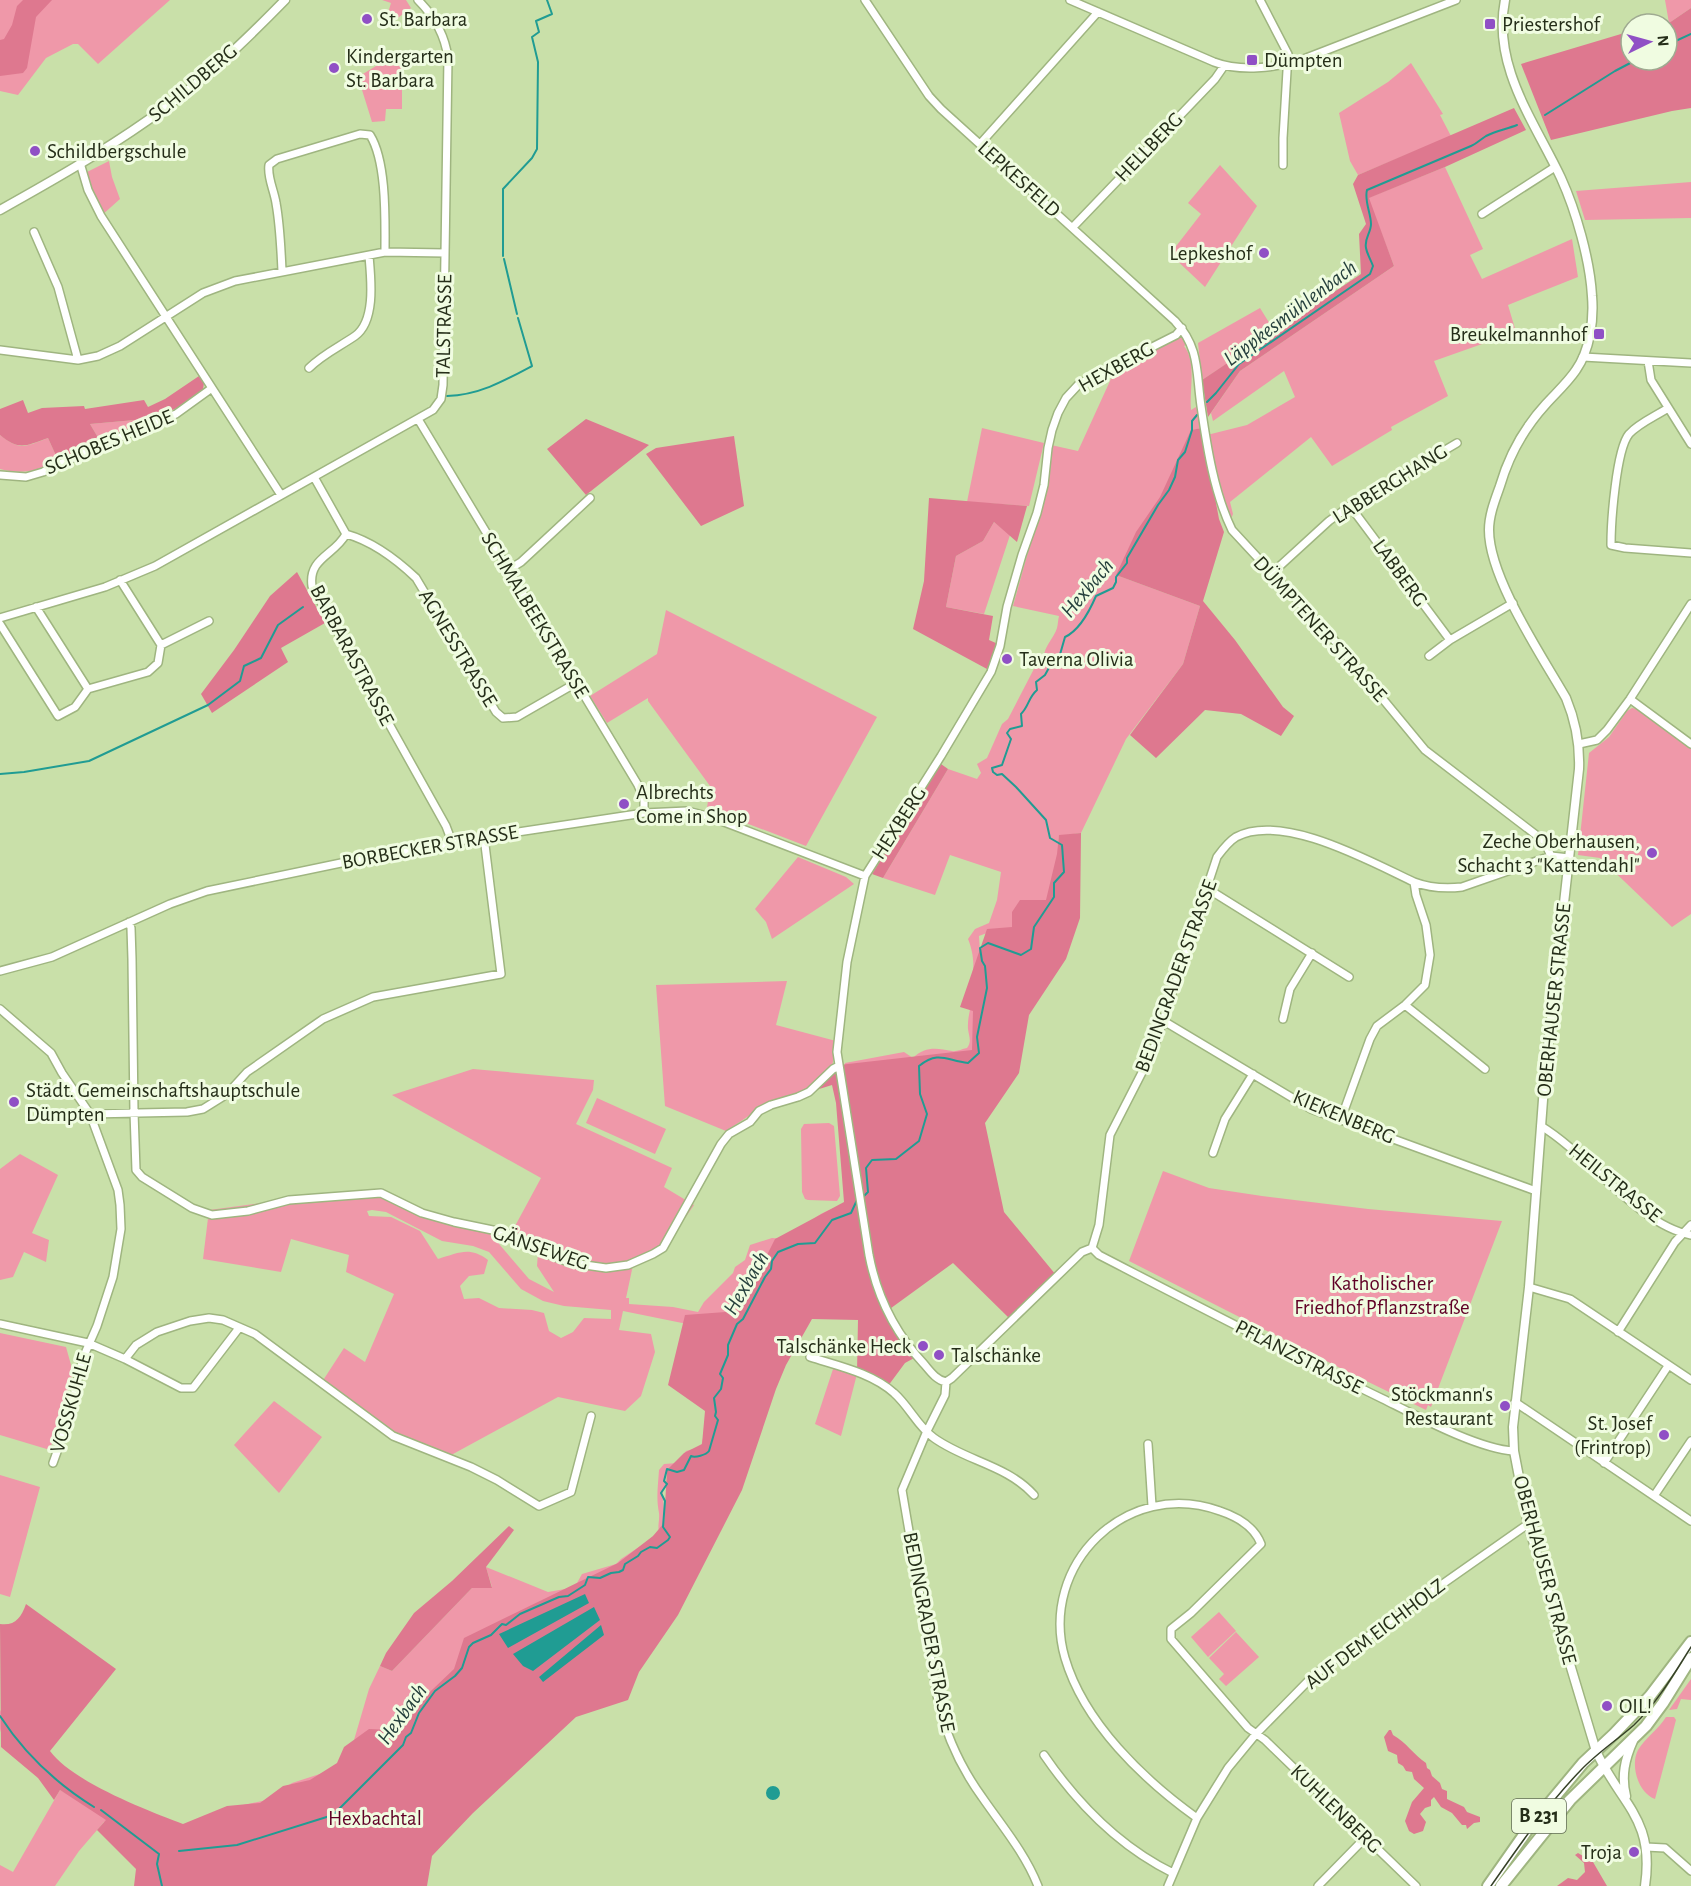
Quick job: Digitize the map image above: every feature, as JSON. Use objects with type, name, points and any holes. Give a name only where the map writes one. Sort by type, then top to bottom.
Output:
[{"type":"main road","name":"B 231","points":[[1488,1886],[1528,1829],[1583,1763],[1650,1696],[1691,1642]]},
{"type":"main road","name":"B 231","points":[[1501,1886],[1570,1800],[1634,1738],[1655,1714],[1691,1658]]},
{"type":"street","name":"SCHILDBERG","points":[[0,210],[124,137],[179,97],[255,30],[285,0]]},
{"type":"street","name":"TALSTRASSE","points":[[0,618],[105,587],[155,566],[433,410],[441,399],[448,58],[441,31],[429,11],[418,0]]},
{"type":"street","name":"LEPKESFELD","points":[[865,0],[929,96],[1182,328],[1191,341]]},
{"type":"street","points":[[1070,0],[1224,66],[1243,68],[1288,64],[1456,0]]},
{"type":"street","points":[[1260,0],[1286,49],[1288,64],[1283,165]]},
{"type":"street","name":"OBERHAUSER STRASSE","points":[[1505,0],[1502,27],[1506,56],[1523,104],[1555,167],[1578,223],[1592,296],[1591,331],[1583,357],[1577,370],[1531,422],[1519,441],[1506,466],[1492,510],[1489,530],[1497,572],[1566,698],[1573,714],[1579,744],[1579,769],[1541,1126],[1529,1287],[1515,1402],[1514,1451],[1528,1524],[1596,1751],[1603,1767],[1628,1802]]},
{"type":"street","points":[[980,144],[1098,12]]},
{"type":"street","name":"HELLBERG","points":[[1073,227],[1204,91],[1224,66]]},
{"type":"street","points":[[282,271],[280,231],[269,165],[277,159],[360,134],[370,135],[381,170],[385,252]]},
{"type":"street","points":[[80,163],[88,190],[101,216],[281,495]]},
{"type":"street","points":[[1482,214],[1555,167]]},
{"type":"street","points":[[33,231],[58,287],[78,360]]},
{"type":"street","points":[[0,350],[78,360],[98,356],[120,346],[216,287],[235,281],[385,252],[445,253]]},
{"type":"street","points":[[309,368],[320,356],[357,334],[365,325],[369,313],[369,256]]},
{"type":"street","name":"HEXBERG","points":[[946,1382],[938,1378],[917,1356],[885,1309],[871,1267],[839,1066],[837,1039],[844,984],[865,876],[991,672],[1000,646],[1007,607],[1022,555],[1037,513],[1044,485],[1052,430],[1066,398],[1079,384],[1176,335],[1182,328]]},
{"type":"street","name":"DÜMPTENER STRASSE","points":[[1191,341],[1204,426],[1224,513],[1232,530],[1334,640],[1425,750],[1544,841],[1551,856]]},
{"type":"street","points":[[1583,357],[1691,363]]},
{"type":"street","points":[[1648,361],[1651,380],[1691,444]]},
{"type":"street","name":"SCHOBES HEIDE","points":[[0,475],[26,477],[43,472],[176,414],[212,387]]},
{"type":"street","points":[[1668,408],[1631,432],[1624,444],[1611,515],[1611,545],[1691,553]]},
{"type":"street","name":"SCHMALBEEKSTRASSE","points":[[418,418],[638,785],[644,799],[644,813]]},
{"type":"street","name":"LABBERGHANG","points":[[1271,574],[1329,521],[1350,506],[1457,442]]},
{"type":"street","points":[[314,477],[346,534]]},
{"type":"street","points":[[508,570],[521,562],[590,498]]},
{"type":"street","name":"LABBERG","points":[[1350,506],[1450,640]]},
{"type":"street","name":"AGNESSTRASSE","points":[[346,534],[360,538],[416,578],[496,712],[503,718],[517,717],[576,683]]},
{"type":"street","name":"BARBARASTRASSE","points":[[346,534],[341,544],[316,564],[312,571],[312,586],[446,826],[452,842]]},
{"type":"street","points":[[0,624],[58,716],[75,707],[88,689],[147,672],[158,663],[161,645],[120,580]]},
{"type":"street","points":[[1429,656],[1450,640],[1512,603]]},
{"type":"street","points":[[1579,744],[1597,740],[1602,736],[1630,699],[1691,604]]},
{"type":"street","points":[[36,607],[88,689]]},
{"type":"street","points":[[161,645],[208,621]]},
{"type":"street","points":[[1630,699],[1691,744]]},
{"type":"street","name":"BORBECKER STRASSE","points":[[0,971],[52,957],[170,904],[207,891],[389,853],[411,852],[436,848],[452,842],[644,813],[687,812],[711,816],[865,876]]},
{"type":"street","name":"BEDINGRADER STRASSE","points":[[1092,1248],[1099,1225],[1110,1135],[1153,1050],[1218,857],[1226,845],[1237,837],[1251,832],[1305,835],[1414,882],[1448,889],[1462,888],[1551,856],[1569,858]]},
{"type":"street","points":[[90,1114],[187,1112],[203,1109],[226,1094],[247,1072],[323,1019],[373,997],[501,974],[484,837]]},
{"type":"street","points":[[1341,1119],[1370,1039],[1377,1026],[1425,986],[1430,955],[1426,925],[1414,882]]},
{"type":"street","points":[[1208,889],[1349,977]]},
{"type":"street","points":[[129,922],[132,960],[134,1112]]},
{"type":"street","points":[[1283,1019],[1290,989],[1312,953]]},
{"type":"street","points":[[1405,1005],[1485,1069]]},
{"type":"street","name":"VOSSKUHLE","points":[[0,1009],[51,1053],[90,1114],[118,1190],[120,1229],[113,1277],[97,1326],[88,1342],[62,1441],[53,1463]]},
{"type":"street","name":"KIEKENBERG","points":[[1162,1020],[1311,1108],[1536,1191]]},
{"type":"street","name":"GÄNSEWEG","points":[[134,1112],[136,1170],[142,1178],[192,1208],[212,1215],[248,1211],[289,1200],[381,1193],[422,1213],[507,1233],[545,1253],[571,1263],[598,1268],[622,1266],[645,1258],[663,1248],[721,1144],[729,1134],[750,1122],[755,1114],[764,1108],[810,1092],[839,1066]]},
{"type":"street","points":[[1213,1153],[1225,1119],[1252,1074]]},
{"type":"street","name":"HEILSTRASSE","points":[[1541,1126],[1558,1136],[1649,1217],[1691,1235]]},
{"type":"street","points":[[1618,1332],[1675,1242],[1691,1225]]},
{"type":"street","points":[[946,1382],[1082,1252],[1092,1248]]},
{"type":"street","name":"PFLANZSTRASSE","points":[[1092,1248],[1099,1255],[1199,1307],[1424,1419],[1495,1449],[1514,1451]]},
{"type":"street","points":[[1529,1287],[1570,1299],[1691,1380]]},
{"type":"street","points":[[125,1359],[136,1345],[157,1332],[190,1321],[209,1318],[223,1320],[255,1334],[393,1436],[480,1472],[539,1506],[571,1492],[591,1416]]},
{"type":"street","points":[[0,1324],[88,1342],[181,1388],[193,1388],[238,1328]]},
{"type":"street","points":[[810,1357],[880,1383],[902,1401],[935,1439],[1017,1479],[1034,1495]]},
{"type":"street","points":[[1604,1463],[1668,1366]]},
{"type":"street","name":"BEDINGRADER STRASSE","points":[[946,1382],[945,1395],[903,1486],[902,1494],[941,1713],[952,1745],[974,1785],[1029,1864],[1038,1886]]},
{"type":"street","points":[[1515,1402],[1691,1521]]},
{"type":"street","points":[[1654,1496],[1691,1442]]},
{"type":"street","points":[[1148,1444],[1152,1506],[1120,1519],[1086,1548],[1071,1572],[1064,1595],[1061,1617],[1062,1644],[1065,1659],[1076,1686],[1113,1741],[1158,1788],[1197,1818]]},
{"type":"street","name":"KUHLENBERG","points":[[1152,1506],[1192,1505],[1222,1511],[1254,1530],[1262,1544],[1191,1613],[1176,1624],[1169,1634],[1173,1643],[1248,1728],[1265,1740],[1416,1886]]},
{"type":"street","name":"AUF DEM EICHHOLZ","points":[[1168,1886],[1197,1818],[1228,1768],[1256,1734],[1329,1663],[1528,1524]]},
{"type":"street","points":[[1634,1738],[1624,1768],[1623,1780],[1628,1802],[1641,1827],[1646,1847],[1645,1886]]},
{"type":"street","points":[[1044,1755],[1068,1788],[1097,1819],[1144,1855],[1173,1873]]},
{"type":"street","points":[[1318,1886],[1365,1838]]},
{"type":"street","points":[[1646,1847],[1665,1848],[1691,1871]]},
{"type":"green space","points":[[0,0],[170,0],[98,64],[78,44],[73,44],[46,58],[18,95],[0,91]]},
{"type":"green space","points":[[23,0],[52,0],[36,17],[27,68],[23,73],[0,76],[0,40],[4,39],[12,25],[17,6]]},
{"type":"green space","points":[[382,0],[406,0],[411,8],[383,29],[391,3]]},
{"type":"green space","points":[[1665,0],[1691,0],[1691,8],[1679,16],[1679,12],[1667,12]]},
{"type":"green space","points":[[1691,8],[1691,108],[1551,140],[1521,64],[1619,35],[1619,72],[1679,72],[1679,16]]},
{"type":"green space","points":[[402,50],[402,109],[386,109],[385,121],[372,122],[358,77]]},
{"type":"green space","points":[[1411,63],[1443,114],[1440,115],[1451,136],[1358,175],[1350,161],[1339,113],[1388,82]]},
{"type":"green space","points":[[1514,108],[1526,130],[1369,198],[1394,266],[1240,371],[1208,417],[1202,380],[1361,274],[1359,234],[1366,224],[1353,184],[1358,175]]},
{"type":"green space","points":[[109,161],[120,199],[101,216],[83,174]]},
{"type":"green space","points":[[1220,165],[1257,206],[1205,287],[1170,254],[1201,214],[1188,203]]},
{"type":"green space","points":[[1445,167],[1483,249],[1470,255],[1482,279],[1572,239],[1578,277],[1508,305],[1516,332],[1434,361],[1448,396],[1391,427],[1392,430],[1332,466],[1311,437],[1230,502],[1233,514],[1230,521],[1207,435],[1247,425],[1295,397],[1284,371],[1213,421],[1211,413],[1240,371],[1394,266],[1368,198]]},
{"type":"green space","points":[[1691,182],[1691,218],[1585,220],[1576,191]]},
{"type":"green space","points":[[1260,308],[1275,332],[1202,380],[1198,343]]},
{"type":"green space","points":[[1177,337],[1183,337],[1190,341],[1184,346],[1191,368],[1191,410],[1196,407],[1202,428],[1192,430],[1162,498],[1116,575],[1200,606],[1183,664],[1126,739],[1081,833],[1059,836],[1058,844],[1065,859],[1051,907],[1015,911],[1012,913],[1014,928],[995,930],[979,936],[981,967],[984,975],[981,984],[985,988],[985,998],[979,1004],[980,1013],[977,1025],[982,1045],[977,1054],[961,1057],[958,1062],[948,1057],[925,1057],[920,1067],[918,1085],[912,1094],[921,1115],[922,1132],[919,1138],[903,1148],[915,1169],[912,1174],[902,1179],[895,1177],[891,1152],[879,1160],[868,1159],[866,1196],[857,1204],[856,1210],[827,1220],[815,1241],[778,1251],[771,1269],[764,1277],[728,1344],[728,1355],[720,1373],[723,1377],[721,1388],[714,1397],[717,1419],[709,1451],[691,1455],[690,1462],[685,1465],[684,1469],[678,1471],[667,1468],[665,1480],[668,1484],[663,1489],[663,1527],[670,1537],[657,1547],[645,1550],[631,1558],[619,1571],[589,1577],[584,1587],[575,1589],[568,1595],[552,1597],[531,1610],[526,1609],[513,1619],[495,1626],[468,1645],[463,1661],[456,1672],[417,1715],[415,1724],[400,1749],[333,1815],[244,1844],[160,1854],[158,1866],[162,1886],[155,1886],[151,1866],[153,1852],[104,1822],[79,1851],[55,1886],[0,1886],[0,1865],[13,1872],[60,1790],[69,1795],[11,1747],[0,1729],[0,1710],[4,1717],[14,1721],[63,1766],[88,1784],[189,1833],[219,1812],[267,1800],[292,1783],[329,1771],[368,1741],[371,1729],[354,1740],[369,1689],[380,1666],[392,1671],[472,1588],[492,1587],[486,1567],[548,1592],[565,1589],[577,1583],[582,1574],[616,1564],[645,1543],[661,1537],[658,1528],[657,1497],[659,1470],[664,1464],[678,1463],[686,1451],[701,1447],[707,1421],[706,1393],[713,1380],[711,1366],[719,1352],[719,1342],[726,1329],[692,1325],[623,1311],[619,1330],[651,1334],[655,1352],[641,1396],[625,1411],[558,1397],[442,1460],[387,1437],[320,1385],[344,1348],[365,1362],[394,1294],[346,1272],[349,1255],[291,1239],[281,1272],[203,1259],[209,1210],[361,1190],[362,1195],[381,1197],[441,1222],[505,1234],[499,1244],[529,1279],[554,1292],[537,1266],[538,1253],[508,1239],[541,1178],[392,1095],[473,1069],[594,1080],[593,1090],[576,1124],[672,1168],[664,1187],[694,1205],[668,1243],[633,1265],[626,1298],[629,1298],[629,1304],[673,1307],[698,1312],[704,1302],[733,1273],[735,1267],[745,1260],[750,1245],[772,1238],[785,1239],[797,1228],[804,1230],[821,1214],[852,1200],[864,1185],[845,1063],[904,1052],[913,1058],[922,1051],[936,1049],[954,1051],[969,1046],[968,1019],[974,988],[970,981],[973,960],[968,939],[975,929],[989,923],[997,900],[1001,872],[950,855],[935,895],[883,878],[948,769],[977,779],[981,773],[977,764],[987,758],[1002,724],[1008,719],[1056,632],[1059,616],[1013,606],[1031,541],[1042,512],[1050,472],[1051,445],[1078,451],[1115,370],[1172,340],[1177,340]],"holes":[[[367,1211],[386,1212],[442,1241],[473,1246],[489,1252],[521,1289],[543,1301],[564,1306],[611,1310],[611,1319],[584,1318],[573,1332],[561,1338],[549,1331],[544,1313],[499,1308],[479,1298],[464,1299],[460,1286],[469,1276],[484,1274],[488,1260],[469,1252],[438,1259],[420,1231],[391,1217],[369,1216]],[[416,1705],[400,1732],[395,1725]]]},
{"type":"green space","points":[[199,376],[204,383],[203,389],[177,408],[145,422],[135,420],[90,424],[100,441],[58,460],[48,438],[23,446],[0,435],[0,409],[23,400],[28,413],[42,408],[84,406],[85,409],[144,400],[148,407],[165,399]]},
{"type":"green space","points":[[586,419],[649,445],[586,495],[547,449]]},
{"type":"green space","points":[[135,420],[145,422],[100,441],[90,424]]},
{"type":"green space","points":[[982,428],[1044,443],[1029,506],[967,502]]},
{"type":"green space","points":[[1202,428],[1219,519],[1224,532],[1203,601],[1235,640],[1283,707],[1294,716],[1281,736],[1241,714],[1205,710],[1156,758],[1130,735],[1183,664],[1200,606],[1116,575],[1136,532],[1160,497],[1191,430]]},
{"type":"green space","points":[[0,435],[23,446],[48,438],[58,460],[30,471],[16,472],[0,469]]},
{"type":"green space","points":[[734,436],[744,506],[701,526],[646,454],[656,448]]},
{"type":"green space","points":[[929,498],[1027,506],[1017,542],[994,522],[983,541],[956,556],[946,607],[993,616],[989,640],[998,644],[987,669],[913,629],[924,581]]},
{"type":"green space","points":[[994,522],[1010,535],[984,614],[946,607],[956,556],[983,541]]},
{"type":"green space","points":[[297,572],[325,623],[281,648],[288,662],[212,713],[201,694],[270,596]]},
{"type":"green space","points":[[666,610],[877,717],[806,846],[707,808],[710,786],[648,698],[607,723],[590,696],[657,654]]},
{"type":"green space","points":[[1632,708],[1638,709],[1691,749],[1691,914],[1672,927],[1600,858],[1578,855],[1589,753],[1609,737],[1627,711]]},
{"type":"green space","points":[[941,764],[948,769],[883,878],[872,874]]},
{"type":"green space","name":"Hexbachtal","points":[[1081,833],[1080,918],[1066,959],[1029,1015],[1019,1073],[985,1123],[1004,1212],[1056,1275],[1010,1319],[953,1263],[887,1311],[916,1357],[905,1363],[888,1386],[857,1372],[858,1320],[812,1319],[786,1365],[776,1389],[742,1490],[678,1615],[639,1672],[628,1700],[576,1717],[473,1813],[432,1856],[427,1886],[134,1886],[136,1869],[97,1830],[106,1820],[60,1790],[54,1800],[38,1778],[1,1747],[0,1624],[10,1624],[17,1620],[26,1604],[116,1669],[50,1751],[75,1774],[92,1784],[183,1824],[227,1806],[260,1803],[283,1786],[310,1780],[337,1763],[344,1747],[369,1729],[390,1730],[454,1669],[464,1638],[618,1563],[653,1536],[664,1523],[667,1470],[684,1453],[702,1444],[705,1411],[668,1385],[685,1315],[739,1311],[775,1239],[844,1202],[836,1103],[832,1085],[816,1090],[839,1065],[972,1050],[973,1011],[960,1007],[987,929],[1012,927],[1012,912],[1020,900],[1046,900],[1059,835]]},
{"type":"green space","points":[[798,857],[846,877],[854,884],[772,939],[766,922],[755,909]]},
{"type":"green space","points":[[787,981],[776,1025],[836,1041],[832,1068],[806,1092],[768,1103],[726,1131],[665,1106],[656,985]]},
{"type":"green space","points":[[597,1098],[666,1129],[655,1154],[586,1123]]},
{"type":"green space","points":[[829,1123],[834,1126],[840,1196],[837,1201],[808,1200],[802,1192],[801,1129],[804,1124]]},
{"type":"green space","points":[[20,1154],[58,1175],[32,1233],[49,1240],[46,1262],[24,1252],[13,1277],[0,1280],[0,1169]]},
{"type":"green space","name":"Katholischer Friedhof Pflanzstraße","points":[[1163,1171],[1209,1188],[1262,1196],[1368,1209],[1502,1221],[1431,1407],[1428,1405],[1426,1410],[1129,1261]]},
{"type":"green space","points":[[0,1333],[66,1347],[73,1372],[50,1450],[0,1435]]},
{"type":"green space","points":[[834,1366],[857,1374],[841,1436],[815,1424]]},
{"type":"green space","points":[[274,1401],[322,1437],[279,1493],[234,1445]]},
{"type":"green space","points":[[0,1475],[40,1487],[10,1597],[0,1594]]},
{"type":"green space","points":[[509,1526],[514,1530],[486,1567],[492,1588],[472,1588],[392,1671],[380,1666],[386,1653],[414,1613],[452,1581]]},
{"type":"green space","points":[[1219,1612],[1236,1631],[1208,1657],[1191,1637]]},
{"type":"green space","points":[[1236,1632],[1259,1657],[1226,1686],[1219,1679],[1224,1674],[1209,1658]]},
{"type":"green space","points":[[1691,1679],[1691,1700],[1681,1699],[1677,1709],[1669,1710]]},
{"type":"green space","points":[[1666,1717],[1674,1717],[1676,1720],[1655,1799],[1649,1796],[1640,1785],[1635,1763],[1638,1750]]},
{"type":"green space","points":[[1389,1730],[1426,1763],[1432,1776],[1440,1783],[1442,1789],[1447,1791],[1447,1799],[1464,1807],[1467,1812],[1480,1817],[1480,1822],[1474,1823],[1467,1829],[1466,1825],[1462,1825],[1452,1813],[1441,1807],[1434,1797],[1431,1800],[1431,1806],[1425,1808],[1420,1814],[1426,1822],[1423,1831],[1414,1834],[1409,1831],[1405,1821],[1412,1802],[1424,1788],[1414,1779],[1412,1772],[1406,1771],[1398,1763],[1397,1755],[1388,1751],[1384,1737]]},
{"type":"green space","points":[[1578,1853],[1593,1862],[1607,1886],[1557,1886],[1568,1878],[1577,1880],[1585,1872],[1584,1863],[1575,1855]]},
{"type":"water","points":[[585,1594],[589,1603],[508,1648],[499,1634]]},
{"type":"water","points":[[594,1607],[600,1620],[533,1671],[523,1666],[513,1654]]},
{"type":"water","points":[[601,1625],[604,1635],[543,1682],[539,1677]]},
{"type":"water","points":[[773,1786],[778,1788],[780,1793],[778,1798],[773,1800],[768,1798],[766,1793],[768,1788]]},
{"type":"waterway","points":[[503,256],[503,189],[532,158],[537,149],[538,62],[532,37],[539,32],[536,21],[552,14],[547,0]]},
{"type":"waterway","name":"Läppkesmühlenbach","points":[[1679,40],[1691,34]]},
{"type":"waterway","name":"Läppkesmühlenbach","points":[[1545,115],[1619,69]]},
{"type":"waterway","name":"Läppkesmühlenbach","points":[[1207,402],[1239,364],[1370,274],[1373,266],[1366,244],[1371,224],[1366,198],[1367,190],[1471,146],[1490,134],[1517,125]]},
{"type":"waterway","points":[[504,259],[517,314]]},
{"type":"waterway","points":[[447,396],[481,390],[532,366],[518,318]]},
{"type":"waterway","name":"Hexbach","points":[[862,1198],[868,1192],[866,1168],[872,1160],[896,1159],[919,1141],[927,1114],[920,1094],[919,1066],[938,1057],[968,1063],[979,1053],[977,1037],[987,988],[985,966],[980,948],[988,943],[1021,955],[1031,949],[1034,927],[1054,897],[1054,883],[1064,872],[1062,845],[1050,838],[1046,820],[1016,787],[1002,774],[997,775],[993,772],[992,768],[1002,765],[1011,739],[1007,733],[1010,729],[1022,726],[1021,714],[1037,690],[1036,682],[1059,658],[1065,637],[1080,625],[1096,596],[1113,588],[1116,577],[1127,563],[1127,558],[1169,490],[1175,477],[1178,460],[1185,452],[1192,430],[1192,421],[1197,415]]},
{"type":"waterway","points":[[0,774],[89,761],[208,705],[240,681],[244,666],[261,658],[278,625],[303,607]]},
{"type":"waterway","name":"Hexbach","points":[[179,1851],[237,1845],[333,1815],[403,1745],[419,1713],[435,1691],[462,1668],[469,1647],[473,1643],[491,1635],[502,1624],[506,1625],[520,1614],[559,1597],[568,1596],[585,1585],[588,1577],[600,1578],[623,1570],[625,1564],[641,1552],[650,1547],[657,1548],[668,1540],[670,1537],[663,1527],[665,1501],[661,1493],[667,1484],[664,1481],[667,1469],[677,1472],[684,1470],[691,1456],[700,1456],[709,1451],[718,1420],[715,1416],[714,1398],[721,1389],[723,1378],[720,1374],[728,1355],[728,1345],[737,1324],[743,1319],[771,1269],[772,1261],[778,1252],[798,1244],[815,1243],[832,1220],[851,1213],[857,1200]]},
{"type":"waterway","name":"Hexbach","points":[[0,1716],[9,1730],[42,1767],[94,1807]]},
{"type":"waterway","name":"Hexbach","points":[[101,1810],[159,1854],[157,1864],[162,1886]]},
{"type":"tram line","points":[[1491,1886],[1534,1826],[1569,1783],[1594,1758],[1634,1725],[1650,1707],[1691,1647]]},
{"type":"place","name":"St. Barbara","points":[[367,19]]},
{"type":"place","name":"Priestershof","points":[[1490,24]]},
{"type":"place","name":"Dümpten","points":[[1252,60]]},
{"type":"place","name":"Kindergarten St. Barbara","points":[[334,68]]},
{"type":"place","name":"Schildbergschule","points":[[35,151]]},
{"type":"place","name":"Lepkeshof","points":[[1264,253]]},
{"type":"place","name":"Breukelmannhof","points":[[1599,334]]},
{"type":"place","name":"Taverna Olivia","points":[[1007,659]]},
{"type":"place","name":"Albrechts Come in Shop","points":[[624,804]]},
{"type":"place","name":"Zeche Oberhausen, Schacht 3 \"Kattendahl\"","points":[[1652,853]]},
{"type":"place","name":"Städt. Gemeinschaftshauptschule Dümpten","points":[[14,1102]]},
{"type":"place","name":"Talschänke Heck","points":[[923,1346]]},
{"type":"place","name":"Talschänke","points":[[939,1355]]},
{"type":"place","name":"Stöckmann's Restaurant","points":[[1505,1406]]},
{"type":"place","name":"St. Josef (Frintrop)","points":[[1664,1435]]},
{"type":"place","name":"OIL!","points":[[1607,1706]]},
{"type":"place","name":"Troja","points":[[1634,1852]]}]
